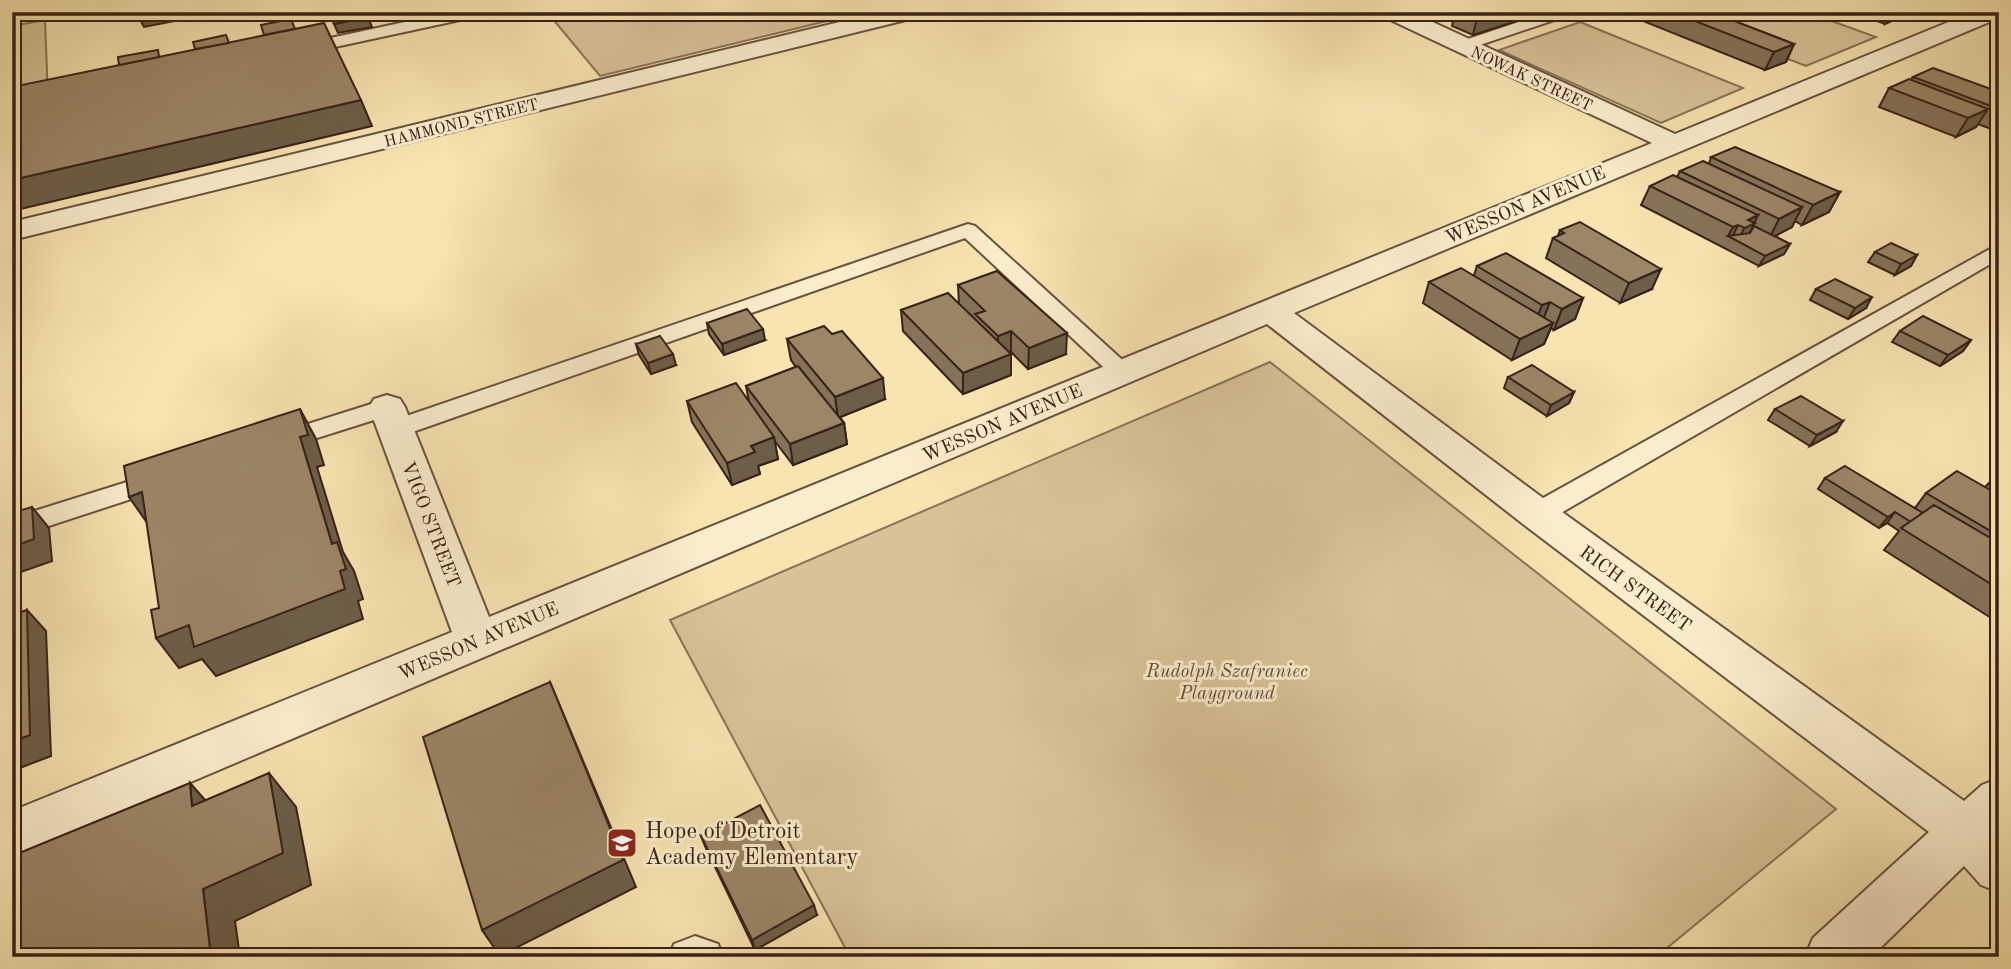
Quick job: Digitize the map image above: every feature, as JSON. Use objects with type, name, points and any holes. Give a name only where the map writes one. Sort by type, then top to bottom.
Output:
[{"type":"street","name":"HAMMOND STREET","points":[[12,231],[910,12]]},
{"type":"street","name":"NOWAK STREET","points":[[1392,12],[1673,143]]},
{"type":"street","name":"WESSON AVENUE","points":[[12,835],[1673,143],[1960,26],[1989,23]]},
{"type":"street","name":"RICH STREET","points":[[1270,310],[1537,514],[1982,815],[1999,868]]},
{"type":"street","name":"VIGO STREET","points":[[391,418],[477,641]]},
{"type":"street","points":[[1832,957],[1982,815]]},
{"type":"lane","points":[[284,53],[474,12]]},
{"type":"lane","points":[[1462,46],[1564,12]]},
{"type":"lane","points":[[258,449],[391,418],[968,230],[1122,372]]},
{"type":"lane","points":[[1537,514],[1999,250]]},
{"type":"lane","points":[[12,528],[180,474]]},
{"type":"lane","points":[[687,957],[695,954],[705,957]]},
{"type":"green space","points":[[547,12],[864,12],[600,76]]},
{"type":"green space","points":[[1667,12],[1807,12],[1876,37],[1806,66]]},
{"type":"green space","points":[[45,20],[48,97],[12,104],[12,26]]},
{"type":"green space","points":[[1580,22],[1743,88],[1661,123],[1499,50]]},
{"type":"green space","name":"Rudolph Szafraniec Playground","points":[[1270,362],[1836,809],[1656,957],[850,957],[670,620]]},
{"type":"building","points":[[366,12],[368,17],[334,24],[329,13]]},
{"type":"building","points":[[1465,12],[1494,12],[1477,18]]},
{"type":"building","points":[[1672,12],[1711,12],[1794,44],[1774,52]]},
{"type":"building","points":[[291,19],[295,29],[264,35],[261,25]]},
{"type":"building","points":[[324,23],[361,100],[12,180],[12,87]]},
{"type":"building","points":[[226,35],[229,43],[195,49],[193,42]]},
{"type":"building","points":[[158,50],[159,57],[119,65],[118,57]]},
{"type":"building","points":[[1933,68],[1999,92],[1999,109],[1913,77]]},
{"type":"building","points":[[1909,79],[1988,109],[1968,118],[1889,88]]},
{"type":"building","points":[[1735,147],[1840,192],[1813,205],[1711,157]]},
{"type":"building","points":[[1703,161],[1802,207],[1779,219],[1680,171]]},
{"type":"building","points":[[1673,175],[1758,215],[1748,220],[1755,223],[1745,228],[1738,225],[1733,227],[1650,186]]},
{"type":"building","points":[[1580,222],[1661,269],[1629,283],[1553,238],[1564,233],[1560,230]]},
{"type":"building","points":[[1754,226],[1790,244],[1765,256],[1728,236],[1750,233]]},
{"type":"building","points":[[1891,243],[1917,255],[1901,264],[1875,252]]},
{"type":"building","points":[[1506,253],[1583,298],[1562,309],[1550,302],[1542,305],[1477,266]]},
{"type":"building","points":[[1461,268],[1553,323],[1520,339],[1429,282]]},
{"type":"building","points":[[997,271],[1067,333],[1029,348],[1011,331],[998,336],[975,314],[985,311],[958,285]]},
{"type":"building","points":[[1835,279],[1872,297],[1855,308],[1816,289]]},
{"type":"building","points":[[948,293],[1011,354],[963,373],[901,310]]},
{"type":"building","points":[[747,309],[763,329],[722,344],[707,323]]},
{"type":"building","points":[[1923,316],[1971,340],[1948,355],[1900,331]]},
{"type":"building","points":[[824,326],[832,334],[842,331],[883,378],[835,397],[787,339]]},
{"type":"building","points":[[660,336],[673,354],[648,363],[636,344]]},
{"type":"building","points":[[1532,365],[1574,392],[1551,405],[1508,377]]},
{"type":"building","points":[[798,366],[844,423],[790,444],[746,386]]},
{"type":"building","points":[[736,383],[774,437],[751,446],[755,452],[727,463],[687,401]]},
{"type":"building","points":[[1801,396],[1843,421],[1817,435],[1775,409]]},
{"type":"building","points":[[300,409],[308,435],[300,437],[332,544],[337,542],[346,569],[340,571],[345,589],[194,647],[189,625],[156,638],[151,610],[159,608],[142,492],[129,497],[124,466]]},
{"type":"building","points":[[1845,466],[1923,513],[1911,522],[1895,512],[1888,517],[1825,478]]},
{"type":"building","points":[[1957,471],[1999,495],[1999,536],[1926,493]]},
{"type":"building","points":[[1999,475],[1999,488],[1989,483]]},
{"type":"building","points":[[1934,505],[1999,543],[1999,589],[1901,528]]},
{"type":"building","points":[[32,507],[34,539],[12,547],[12,513]]},
{"type":"building","points":[[27,610],[30,735],[12,742],[12,615]]},
{"type":"building","points":[[550,682],[623,860],[482,930],[423,737]]},
{"type":"building","points":[[269,773],[283,853],[203,889],[211,957],[12,957],[12,856],[190,783],[192,806]]},
{"type":"building","points":[[760,805],[814,905],[752,940],[701,836]]},
{"type":"place","name":"Hope of Detroit Academy Elementary","points":[[622,843]]}]
